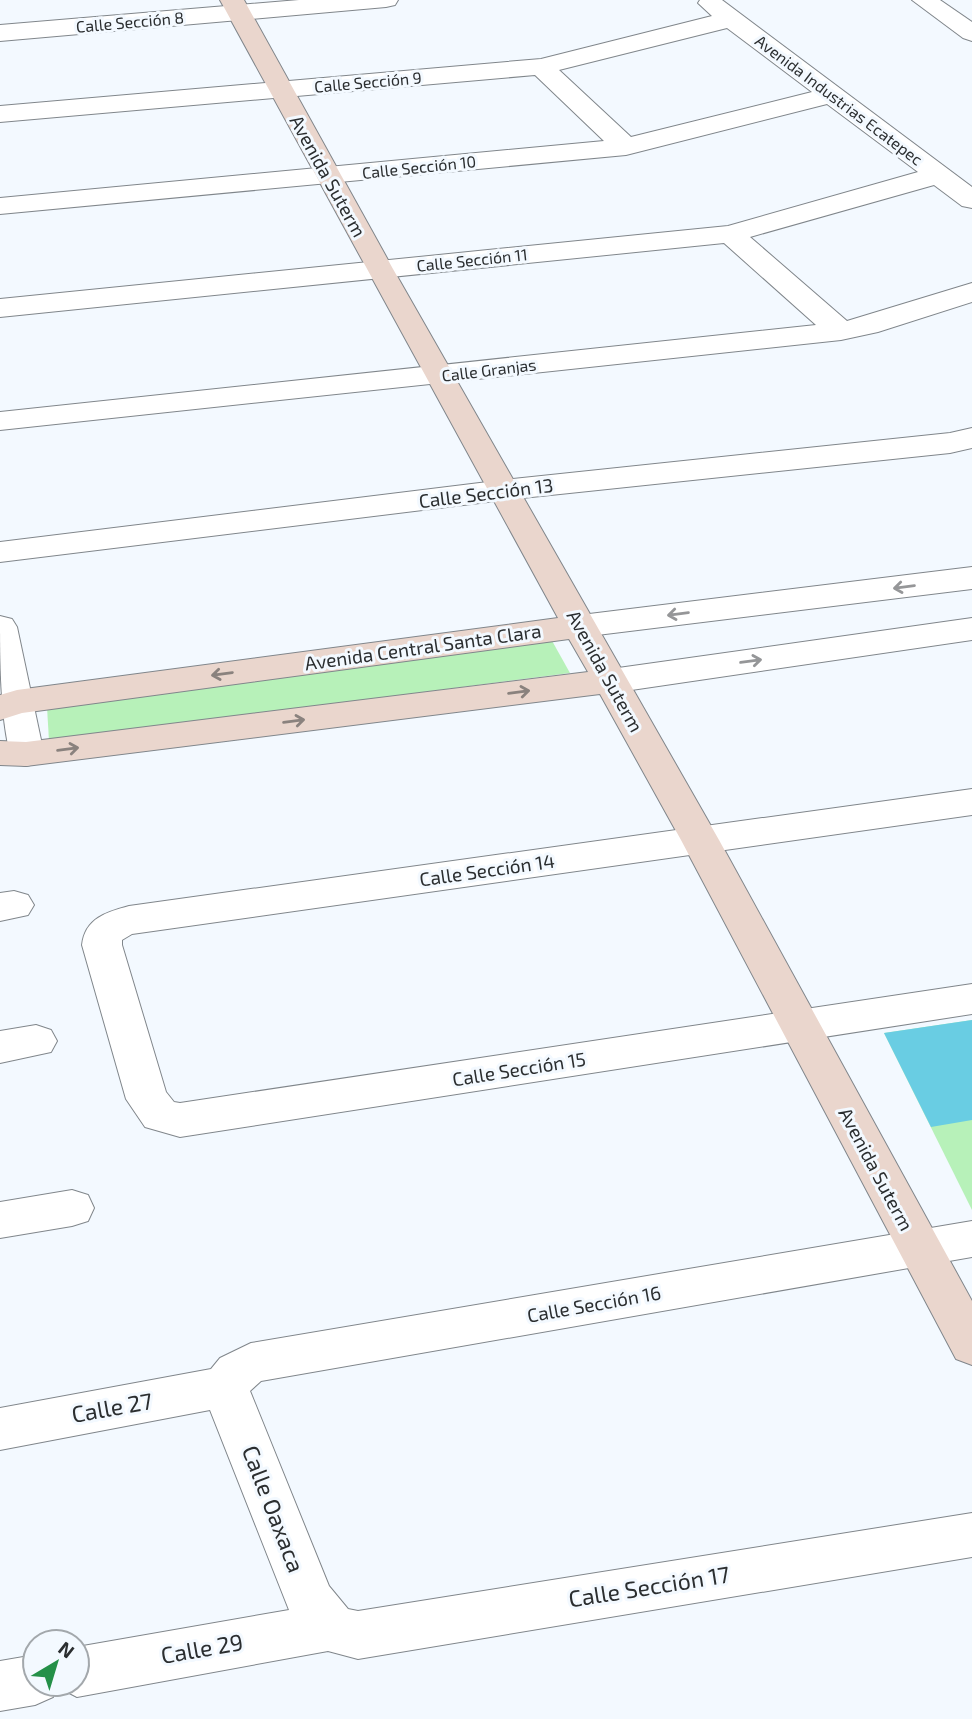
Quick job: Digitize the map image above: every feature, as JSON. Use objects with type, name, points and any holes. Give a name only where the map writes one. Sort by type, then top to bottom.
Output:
[{"type":"street","name":"Calle Sección 8","points":[[0,33],[236,6],[386,0]]},
{"type":"street","name":"Avenida Industrias Ecatepec","points":[[705,0],[972,200]]},
{"type":"street","points":[[924,0],[972,33]]},
{"type":"street","name":"Avenida Suterm","points":[[236,6],[379,270],[700,840],[972,1345]]},
{"type":"street","name":"Calle Sección 9","points":[[0,114],[541,67],[731,19]]},
{"type":"street","points":[[541,67],[626,147]]},
{"type":"street","name":"Calle Sección 10","points":[[0,206],[626,147],[831,94]]},
{"type":"street","name":"Calle Sección 11","points":[[0,308],[730,234],[938,175]]},
{"type":"street","points":[[730,234],[841,331]]},
{"type":"street","name":"Calle Granjas","points":[[0,421],[841,331],[867,326],[972,292]]},
{"type":"street","name":"Calle Sección 13","points":[[0,552],[504,490],[970,441]]},
{"type":"street","name":"Avenida Central Santa Clara","points":[[9,705],[581,626],[972,578]]},
{"type":"street","points":[[0,627],[13,754],[611,681],[972,629]]},
{"type":"street","name":"Calle Sección 14","points":[[127,1027],[102,945],[102,937],[114,925],[129,920],[972,802]]},
{"type":"street","name":"Calle Sección 15","points":[[127,1027],[147,1099],[160,1115],[180,1120],[972,999]]},
{"type":"street","points":[[0,1220],[72,1208]]},
{"type":"street","name":"Calle Sección 16","points":[[225,1387],[237,1372],[251,1363],[972,1239]]},
{"type":"street","name":"Calle 27","points":[[0,1429],[225,1387]]},
{"type":"street","name":"Calle Oaxaca","points":[[225,1387],[308,1597],[316,1614],[328,1627]]},
{"type":"street","name":"Calle Sección 17","points":[[328,1627],[358,1635],[972,1535]]},
{"type":"street","name":"Calle 29","points":[[91,1669],[328,1627]]},
{"type":"street","points":[[0,1686],[21,1682]]},
{"type":"green space","points":[[551,639],[570,673],[49,741],[47,707]]},
{"type":"green space","points":[[972,1020],[972,1210],[884,1033]]},
{"type":"water","points":[[972,1020],[972,1120],[931,1127],[884,1033]]}]
